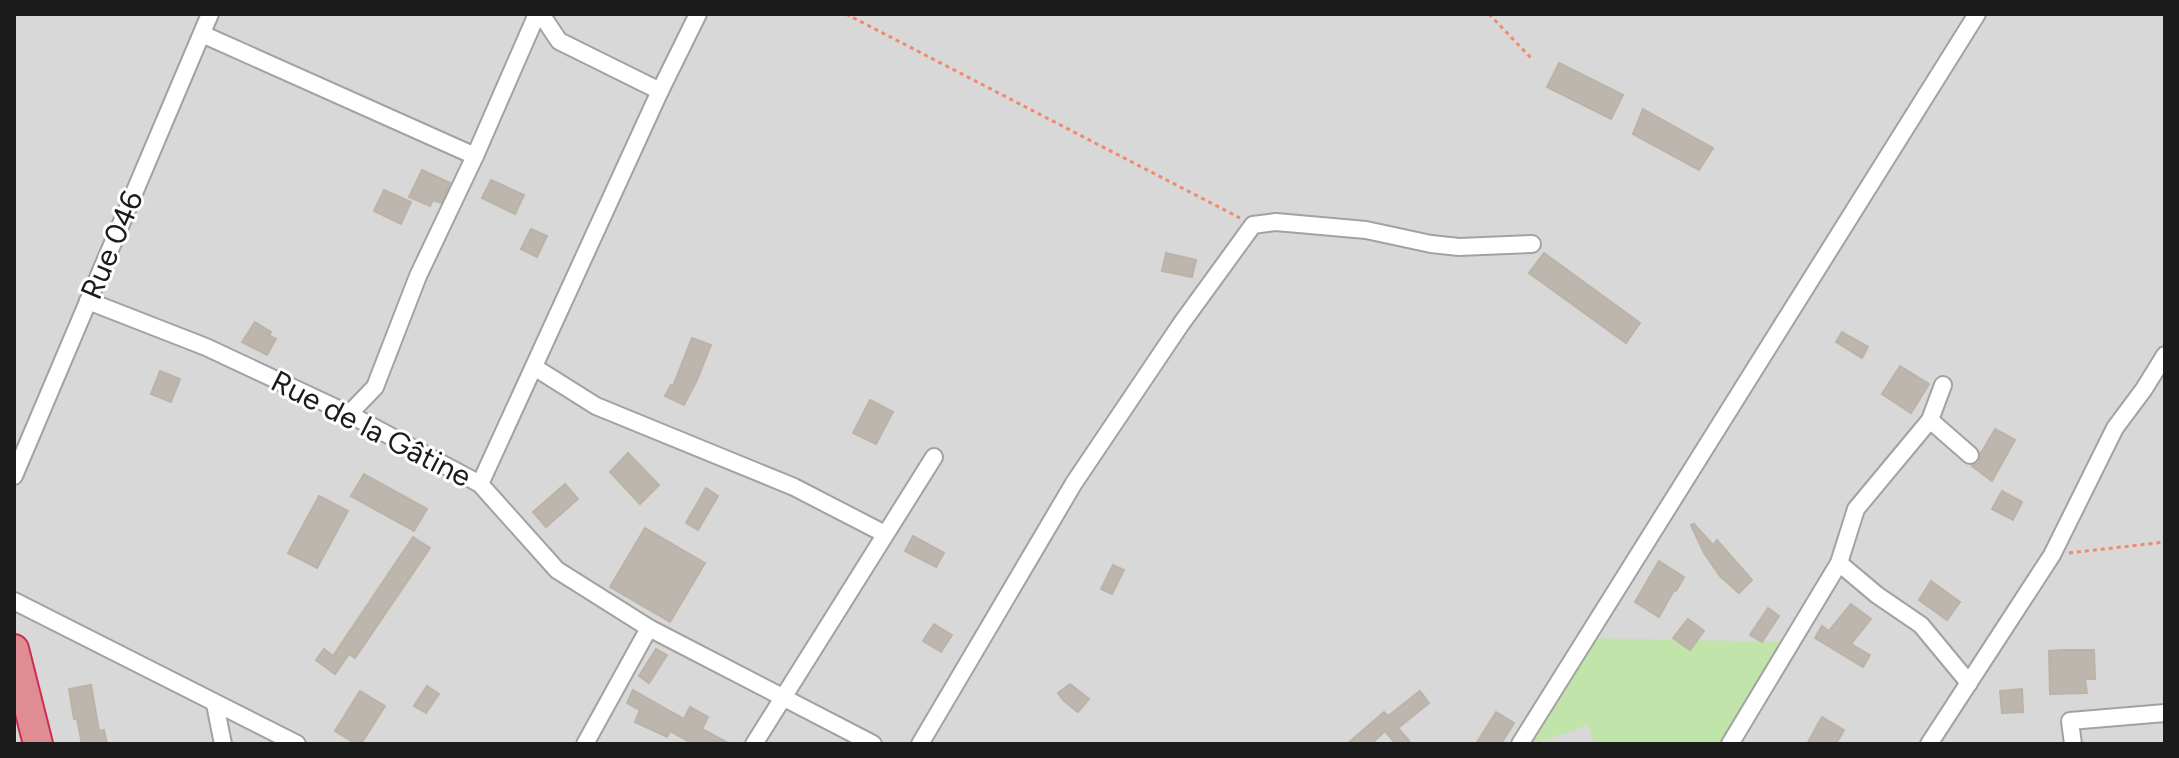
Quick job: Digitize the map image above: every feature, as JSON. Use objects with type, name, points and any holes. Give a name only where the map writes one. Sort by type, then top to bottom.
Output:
[{"type":"highway","points":[[14,649],[38,744]]},
{"type":"street","name":"Rue 046","points":[[14,476],[210,14]]},
{"type":"street","points":[[349,414],[375,387],[418,276],[539,14],[559,41],[660,91]]},
{"type":"street","points":[[480,484],[698,14]]},
{"type":"street","points":[[1520,744],[1977,14]]},
{"type":"street","points":[[202,34],[475,156]]},
{"type":"street","points":[[920,744],[1074,483],[1181,324],[1253,225],[1276,222],[1366,230],[1459,247],[1532,244]]},
{"type":"street","name":"Rue de la Gâtine","points":[[88,301],[206,347],[349,414],[480,484],[557,570],[649,628],[873,744]]},
{"type":"street","points":[[1929,744],[2052,555],[2115,428],[2165,355]]},
{"type":"street","points":[[534,367],[596,406],[794,487],[885,534]]},
{"type":"street","points":[[1730,744],[1839,563],[1856,509],[1930,420],[1943,385]]},
{"type":"street","points":[[1930,420],[1970,455]]},
{"type":"street","points":[[754,744],[934,457]]},
{"type":"street","points":[[1839,563],[1877,595],[1921,625],[1969,683]]},
{"type":"street","points":[[14,601],[297,744]]},
{"type":"street","points":[[585,744],[649,628]]},
{"type":"street","points":[[215,704],[223,744]]},
{"type":"street","points":[[2073,744],[2070,721],[2165,713]]},
{"type":"path","points":[[846,14],[1253,225]]},
{"type":"path","points":[[1489,14],[1532,59]]},
{"type":"path","points":[[2052,555],[2165,542]]},
{"type":"shaded area","points":[[14,14],[2165,14],[2165,744],[14,744]]},
{"type":"green space","points":[[1587,638],[1791,642],[1730,744],[1594,744],[1588,725],[1535,744],[1520,744]]},
{"type":"building","points":[[1559,63],[1623,95],[1611,119],[1547,87]]},
{"type":"building","points":[[1643,109],[1713,148],[1699,170],[1633,134]]},
{"type":"building","points":[[422,170],[450,183],[441,203],[433,200],[430,206],[409,197]]},
{"type":"building","points":[[491,180],[524,195],[515,214],[482,198]]},
{"type":"building","points":[[384,190],[411,202],[401,224],[374,211]]},
{"type":"building","points":[[531,229],[547,236],[537,257],[521,249]]},
{"type":"building","points":[[1166,253],[1196,260],[1192,277],[1162,271]]},
{"type":"building","points":[[1544,253],[1640,323],[1626,343],[1529,273]]},
{"type":"building","points":[[255,322],[276,339],[267,355],[242,342]]},
{"type":"building","points":[[1842,332],[1868,347],[1862,358],[1836,342]]},
{"type":"building","points":[[692,338],[711,345],[684,405],[665,396],[673,386]]},
{"type":"building","points":[[1900,366],[1929,384],[1911,413],[1882,394]]},
{"type":"building","points":[[160,371],[180,379],[171,402],[151,394]]},
{"type":"building","points":[[870,400],[893,412],[876,444],[853,433]]},
{"type":"building","points":[[1995,429],[2015,440],[1992,481],[1972,466],[1979,462]]},
{"type":"building","points":[[628,453],[659,485],[640,504],[610,472]]},
{"type":"building","points":[[364,474],[427,509],[414,531],[351,496]]},
{"type":"building","points":[[565,484],[578,499],[546,527],[533,512]]},
{"type":"building","points":[[706,488],[718,496],[698,530],[686,523]]},
{"type":"building","points":[[2002,491],[2022,502],[2013,520],[1992,509]]},
{"type":"building","points":[[319,496],[348,511],[317,568],[288,553]]},
{"type":"building","points":[[1694,524],[1713,545],[1717,540],[1752,580],[1739,593],[1720,576],[1704,553],[1691,525]]},
{"type":"building","points":[[645,528],[705,563],[670,622],[610,587]]},
{"type":"building","points":[[913,536],[944,553],[936,567],[905,551]]},
{"type":"building","points":[[413,537],[430,548],[355,658],[349,654],[335,674],[316,660],[324,649],[333,656]]},
{"type":"building","points":[[1659,561],[1684,577],[1659,617],[1635,602]]},
{"type":"building","points":[[1113,565],[1124,570],[1112,594],[1101,589]]},
{"type":"building","points":[[1931,581],[1960,602],[1947,620],[1919,600]]},
{"type":"building","points":[[1851,604],[1871,619],[1851,644],[1870,655],[1863,667],[1815,638],[1822,626],[1829,631]]},
{"type":"building","points":[[1768,608],[1779,616],[1762,642],[1750,635]]},
{"type":"building","points":[[1688,619],[1704,631],[1690,650],[1673,638]]},
{"type":"building","points":[[934,624],[952,635],[941,652],[923,641]]},
{"type":"building","points":[[656,649],[667,655],[649,683],[639,676]]},
{"type":"building","points":[[2094,650],[2095,679],[2085,679],[2087,693],[2050,694],[2049,651]]},
{"type":"building","points":[[1070,684],[1089,699],[1078,712],[1058,693]]},
{"type":"building","points":[[91,685],[99,731],[104,730],[107,744],[82,744],[77,719],[74,719],[69,689]]},
{"type":"building","points":[[427,686],[439,694],[426,713],[414,706]]},
{"type":"building","points":[[2022,689],[2023,712],[2002,713],[2000,691]]},
{"type":"building","points":[[633,690],[684,719],[690,707],[708,717],[702,729],[730,744],[693,744],[670,731],[667,737],[635,722],[640,710],[627,703]]},
{"type":"building","points":[[360,691],[385,706],[361,744],[356,744],[335,731]]},
{"type":"building","points":[[1420,691],[1429,703],[1398,728],[1412,744],[1396,744],[1385,731],[1371,744],[1347,744],[1384,712],[1388,716]]},
{"type":"building","points":[[1496,712],[1514,723],[1501,744],[1476,744]]},
{"type":"building","points":[[1822,717],[1844,730],[1836,744],[1807,744]]}]
